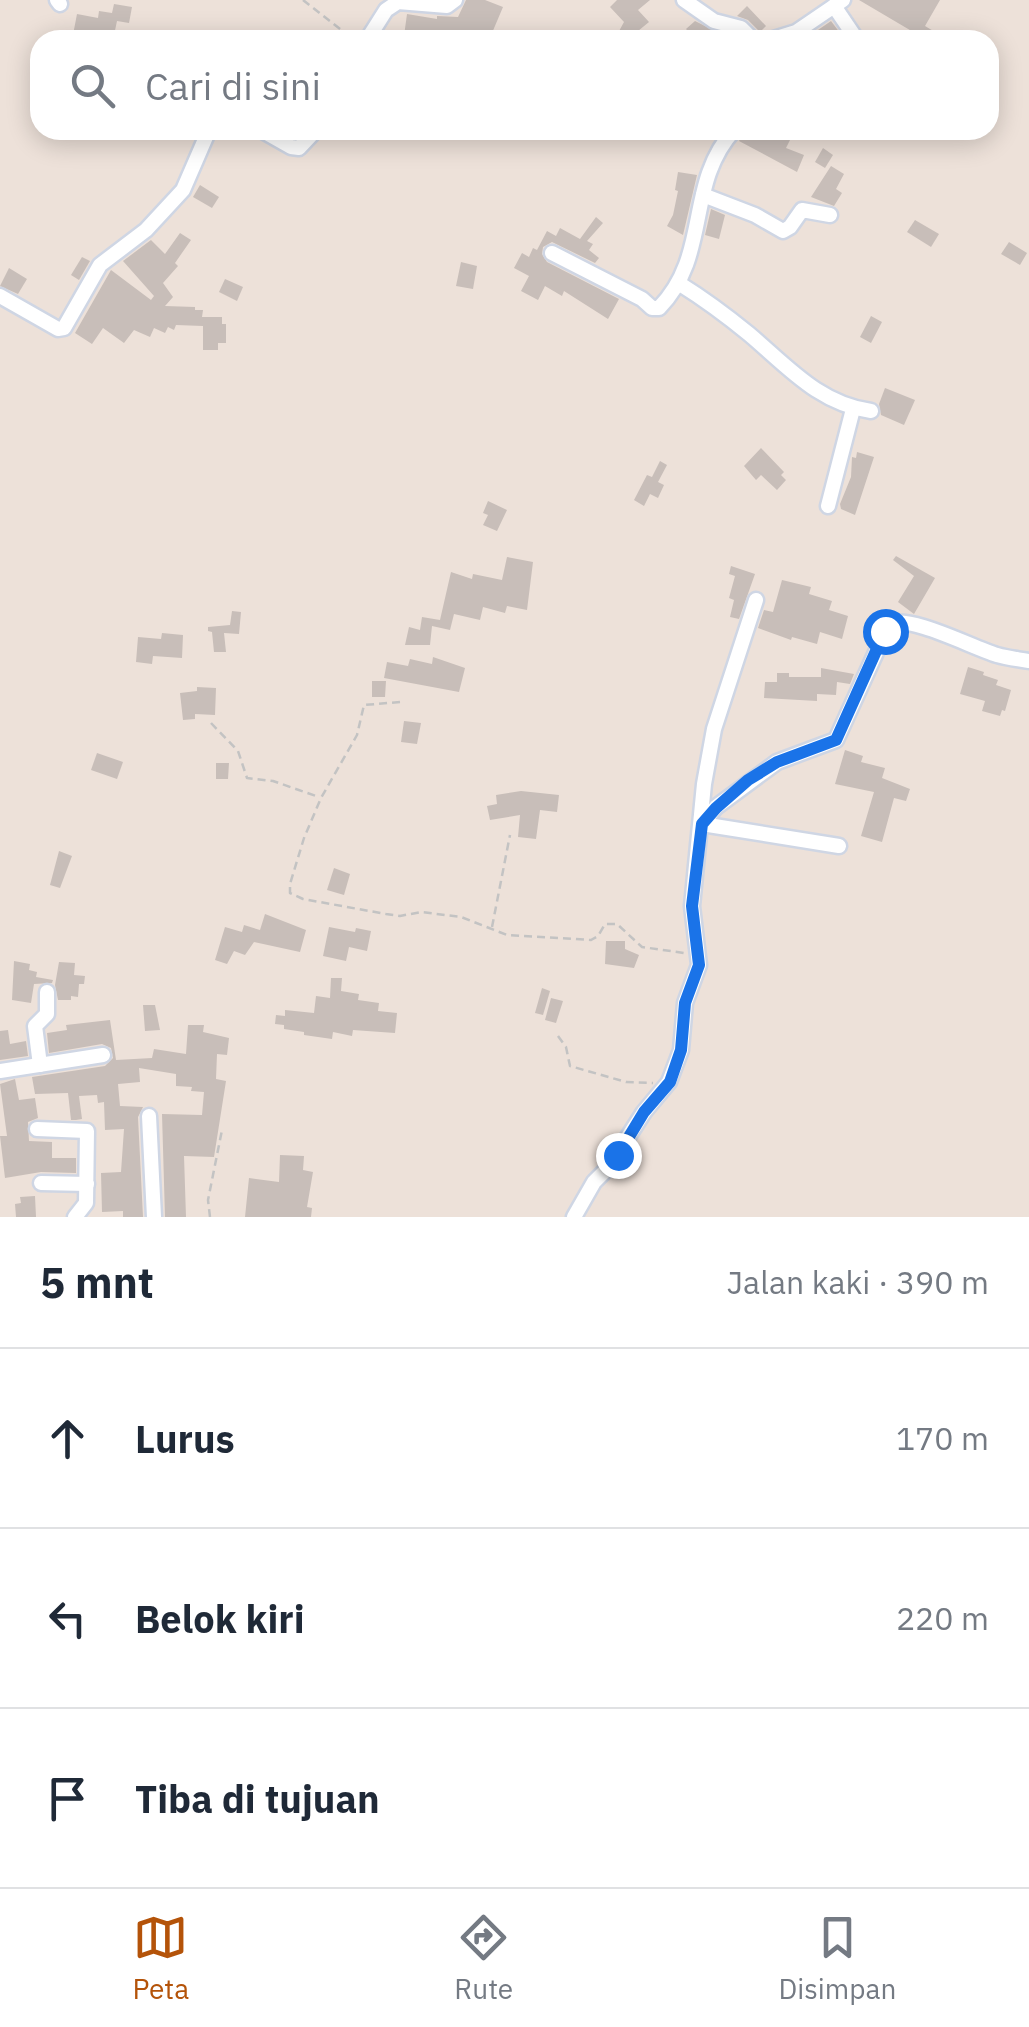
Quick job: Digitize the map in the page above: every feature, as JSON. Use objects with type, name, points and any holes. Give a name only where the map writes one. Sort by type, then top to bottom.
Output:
[{"type":"street","points":[[374,30],[391,4],[447,6],[454,0]]},
{"type":"street","points":[[684,0],[714,21],[733,23],[741,30]]},
{"type":"street","points":[[799,30],[839,3],[852,30]]},
{"type":"street","points":[[0,296],[58,329],[64,328],[100,266],[146,230],[184,190],[205,140]]},
{"type":"street","points":[[279,140],[299,148],[307,140]]},
{"type":"street","points":[[552,253],[642,298],[655,310],[680,284],[688,265],[711,162],[727,140]]},
{"type":"street","points":[[703,195],[755,215],[783,231],[802,210],[830,215]]},
{"type":"street","points":[[680,284],[732,320],[791,374],[853,409],[871,411]]},
{"type":"street","points":[[828,506],[853,409]]},
{"type":"street","points":[[574,1217],[594,1182],[670,1082],[681,1050],[685,1003],[699,956],[692,906],[704,784],[714,729],[756,600]]},
{"type":"street","points":[[702,824],[726,798],[777,762],[836,740],[888,624],[911,623],[1002,656],[1029,660]]},
{"type":"street","points":[[702,824],[839,846]]},
{"type":"street","points":[[40,1065],[35,1026],[46,1014],[47,992]]},
{"type":"street","points":[[0,1071],[103,1055]]},
{"type":"street","points":[[149,1116],[154,1217]]},
{"type":"street","points":[[38,1129],[88,1132],[86,1203],[75,1217]]},
{"type":"street","points":[[41,1182],[87,1184]]},
{"type":"path","points":[[303,0],[341,30]]},
{"type":"path","points":[[400,702],[364,704],[357,735],[320,798],[290,884],[294,896],[400,916],[421,912],[460,917],[507,936],[590,940],[598,936],[602,925],[618,924],[642,947],[699,956]]},
{"type":"path","points":[[212,723],[238,751],[247,778],[274,781],[320,798]]},
{"type":"path","points":[[492,928],[510,835]]},
{"type":"path","points":[[558,1036],[566,1047],[568,1064],[576,1069],[626,1082],[670,1082]]},
{"type":"path","points":[[210,1217],[208,1200],[222,1130]]},
{"type":"building","points":[[466,0],[485,0],[503,7],[493,30],[405,30],[407,14],[437,19],[458,17]]},
{"type":"building","points":[[617,0],[650,0],[638,10],[649,22],[639,30],[620,30],[624,22],[610,7]]},
{"type":"building","points":[[859,0],[940,0],[925,26],[932,30],[910,30]]},
{"type":"building","points":[[114,4],[132,7],[129,23],[117,21],[115,30],[74,30],[77,14],[98,18],[99,11],[112,13]]},
{"type":"building","points":[[747,6],[766,26],[758,30],[737,16]]},
{"type":"building","points":[[695,21],[713,30],[687,30]]},
{"type":"building","points":[[831,21],[838,30],[818,30]]},
{"type":"building","points":[[790,140],[786,148],[804,155],[797,172],[739,141]]},
{"type":"building","points":[[823,148],[833,155],[825,168],[815,162]]},
{"type":"building","points":[[831,166],[844,174],[836,189],[842,193],[834,206],[811,197]]},
{"type":"building","points":[[678,172],[697,175],[683,235],[667,226],[678,191]]},
{"type":"building","points":[[200,185],[219,197],[212,208],[193,197]]},
{"type":"building","points":[[711,209],[725,215],[719,239],[705,235]]},
{"type":"building","points":[[596,217],[603,223],[587,241],[593,244],[589,250],[599,258],[595,263],[552,242],[543,247],[542,254],[547,262],[619,299],[608,319],[564,291],[562,296],[545,286],[538,300],[521,291],[529,276],[514,268],[522,253],[529,257],[533,248],[537,250],[547,231],[556,236],[560,228],[580,239]]},
{"type":"building","points":[[915,220],[939,234],[931,247],[907,232]]},
{"type":"building","points":[[180,233],[191,240],[175,263],[178,266],[163,283],[173,297],[165,306],[195,307],[203,310],[202,317],[222,317],[226,343],[218,343],[218,350],[203,350],[203,326],[176,325],[174,330],[168,327],[165,333],[154,328],[150,337],[134,330],[124,343],[103,328],[92,344],[75,333],[111,270],[151,300],[154,296],[123,261],[151,240],[165,254]]},
{"type":"building","points":[[1009,242],[1027,253],[1020,265],[1001,254]]},
{"type":"building","points":[[82,257],[90,261],[79,280],[71,275]]},
{"type":"building","points":[[461,262],[477,266],[473,289],[456,286]]},
{"type":"building","points":[[9,268],[27,279],[18,294],[0,286]]},
{"type":"building","points":[[225,279],[243,287],[237,301],[219,292]]},
{"type":"building","points":[[871,316],[882,322],[871,343],[860,337]]},
{"type":"building","points":[[885,388],[915,400],[904,425],[881,415],[879,404]]},
{"type":"building","points":[[761,448],[784,472],[781,475],[786,480],[777,490],[761,475],[756,480],[744,466]]},
{"type":"building","points":[[857,452],[874,457],[855,515],[841,509],[840,504],[851,477],[852,457],[856,458]]},
{"type":"building","points":[[660,461],[667,465],[658,482],[664,485],[658,498],[650,494],[644,506],[634,500],[647,475],[652,477]]},
{"type":"building","points":[[488,501],[507,510],[497,531],[483,525]]},
{"type":"building","points":[[896,556],[935,578],[914,614],[898,602],[914,576],[893,560]]},
{"type":"building","points":[[507,557],[533,562],[527,610],[507,606],[505,613],[483,607],[480,620],[454,614],[450,630],[432,626],[430,645],[405,645],[409,627],[420,630],[422,617],[440,620],[451,572],[472,579],[473,574],[502,580]]},
{"type":"building","points":[[731,566],[755,574],[739,619],[730,617],[734,600],[729,598],[735,576],[729,574]]},
{"type":"building","points":[[782,580],[811,587],[809,594],[832,601],[829,610],[848,616],[842,639],[820,632],[817,644],[758,628],[764,610],[773,612]]},
{"type":"building","points":[[232,611],[241,612],[239,634],[224,633],[226,652],[214,652],[208,627],[230,625]]},
{"type":"building","points":[[162,633],[183,635],[182,658],[153,656],[152,664],[136,662],[138,637],[161,639]]},
{"type":"building","points":[[433,657],[465,668],[459,692],[384,678],[387,662],[408,666],[410,659],[432,664]]},
{"type":"building","points":[[968,667],[984,672],[983,675],[998,680],[996,685],[1011,690],[1000,716],[982,711],[985,701],[960,694]]},
{"type":"building","points":[[821,668],[854,674],[850,684],[837,682],[836,695],[817,694],[817,701],[764,698],[765,682],[777,682],[777,673],[821,677]]},
{"type":"building","points":[[372,681],[386,681],[385,697],[372,697]]},
{"type":"building","points":[[197,687],[216,688],[215,715],[195,714],[195,719],[183,720],[180,693],[197,691]]},
{"type":"building","points":[[404,721],[421,723],[417,744],[401,742]]},
{"type":"building","points":[[845,750],[863,756],[861,762],[885,768],[882,778],[910,789],[906,801],[894,798],[882,842],[861,836],[874,792],[835,784]]},
{"type":"building","points":[[97,753],[123,762],[117,779],[91,770]]},
{"type":"building","points":[[216,763],[229,763],[228,779],[216,779]]},
{"type":"building","points":[[521,791],[559,795],[557,812],[540,810],[536,839],[518,837],[520,815],[490,820],[487,806],[497,804],[496,795]]},
{"type":"building","points":[[59,851],[72,856],[60,888],[50,885]]},
{"type":"building","points":[[334,868],[350,874],[344,895],[327,890]]},
{"type":"building","points":[[265,914],[306,930],[300,952],[254,942],[245,955],[234,951],[227,964],[215,960],[225,927],[242,932],[244,925],[260,930]]},
{"type":"building","points":[[329,927],[371,931],[367,951],[349,947],[346,961],[323,956]]},
{"type":"building","points":[[606,941],[625,941],[625,949],[639,955],[634,968],[605,964]]},
{"type":"building","points":[[14,961],[30,964],[29,970],[37,972],[36,977],[53,980],[34,984],[31,1003],[12,1000]]},
{"type":"building","points":[[59,962],[75,963],[74,975],[85,976],[84,984],[79,984],[78,997],[71,996],[71,1000],[58,1000],[55,985]]},
{"type":"building","points":[[331,978],[342,978],[341,991],[359,994],[358,1000],[379,1003],[378,1011],[397,1013],[395,1033],[353,1030],[352,1036],[333,1032],[332,1039],[304,1035],[275,1024],[276,1015],[285,1016],[285,1010],[314,1013],[316,996],[330,998]]},
{"type":"building","points":[[542,988],[550,991],[543,1015],[535,1013]]},
{"type":"building","points":[[551,998],[563,1001],[556,1023],[545,1020]]},
{"type":"building","points":[[143,1005],[155,1005],[160,1030],[145,1031]]},
{"type":"building","points":[[110,1020],[116,1060],[152,1058],[154,1049],[186,1054],[188,1025],[204,1025],[203,1032],[229,1038],[227,1055],[217,1054],[216,1079],[226,1081],[214,1157],[184,1156],[186,1217],[165,1217],[162,1114],[202,1115],[204,1092],[176,1086],[176,1074],[139,1068],[140,1082],[118,1084],[120,1106],[143,1107],[138,1117],[143,1217],[123,1217],[123,1211],[102,1212],[101,1173],[121,1172],[124,1129],[105,1130],[104,1102],[98,1103],[97,1095],[79,1096],[82,1119],[71,1120],[68,1093],[35,1094],[32,1077],[105,1066],[113,1058],[111,1048],[102,1044],[49,1053],[47,1033],[67,1030],[66,1025]]},
{"type":"building","points":[[8,1030],[10,1044],[26,1041],[28,1056],[0,1060],[0,1031]]},
{"type":"building","points":[[15,1079],[19,1100],[35,1098],[38,1118],[28,1122],[29,1141],[52,1142],[52,1158],[76,1158],[76,1173],[41,1172],[5,1178],[0,1136],[7,1136],[0,1084]]},
{"type":"building","points":[[280,1155],[304,1156],[303,1170],[313,1172],[307,1207],[312,1208],[311,1217],[245,1217],[249,1178],[279,1182]]},
{"type":"building","points":[[35,1196],[36,1217],[16,1217],[15,1204],[21,1203],[20,1197]]},
{"type":"route","points":[[618,1155],[644,1112],[670,1082],[681,1050],[685,1003],[699,965],[692,906],[702,824],[748,780],[777,762],[836,740],[860,694],[885,631]]}]
